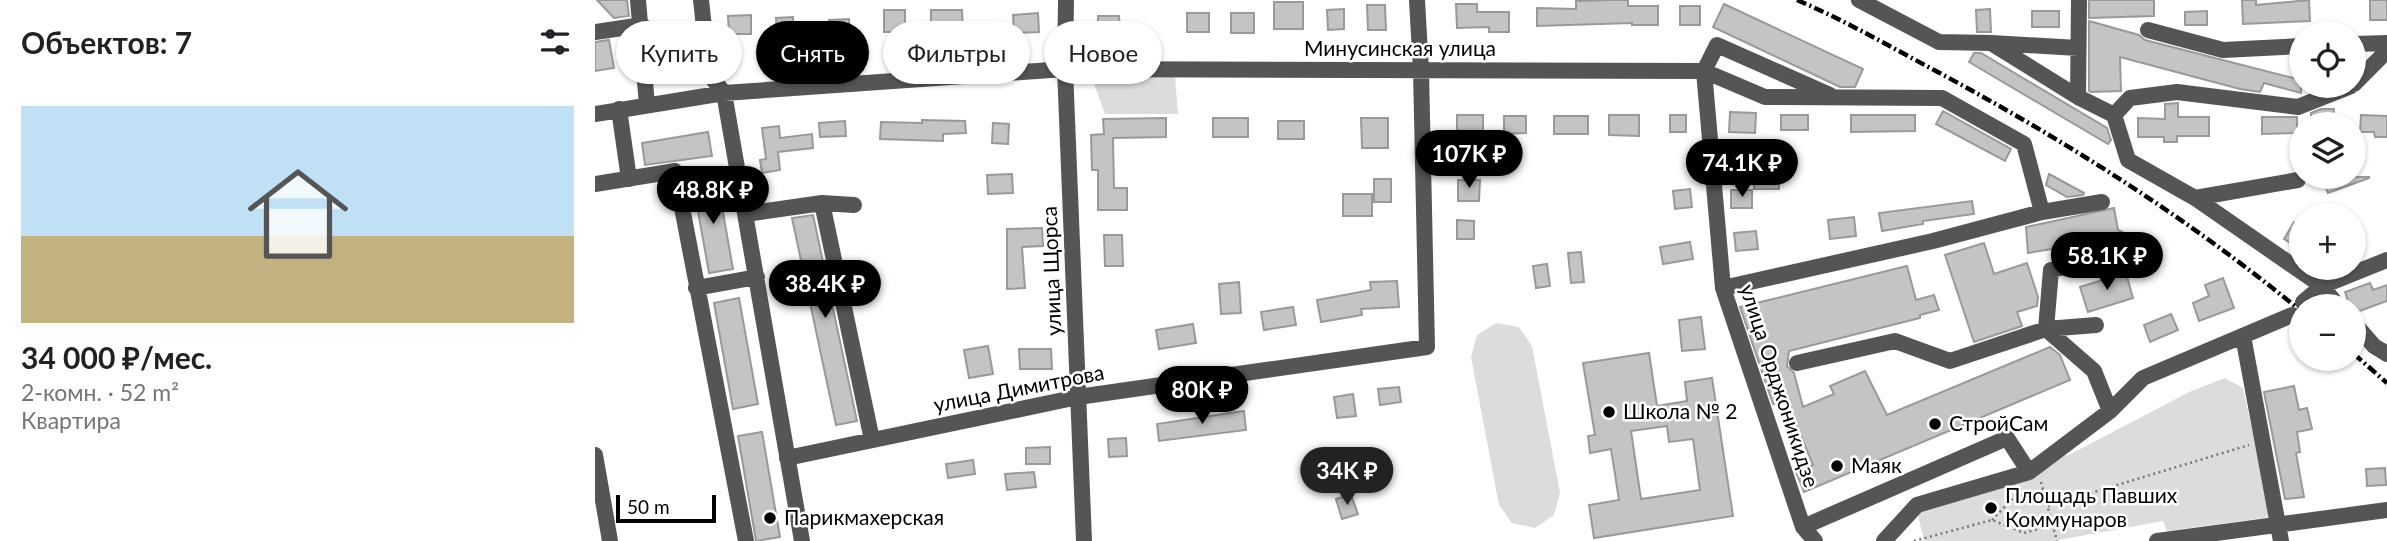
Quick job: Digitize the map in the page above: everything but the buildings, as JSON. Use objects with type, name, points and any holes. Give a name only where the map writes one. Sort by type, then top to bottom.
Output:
[{"type":"street","points":[[638,0],[641,21]]},
{"type":"street","points":[[701,0],[709,74],[724,93],[802,541]]},
{"type":"street","name":"улица Щорса","points":[[1066,0],[1066,21]]},
{"type":"street","points":[[1417,0],[1421,71]]},
{"type":"street","points":[[1859,0],[1939,42],[2078,48]]},
{"type":"street","points":[[2078,97],[2079,0]]},
{"type":"street","points":[[595,32],[616,29]]},
{"type":"street","points":[[2148,30],[2223,50],[2289,47]]},
{"type":"street","points":[[1991,43],[2078,97],[2114,115],[2128,160],[2195,198],[2322,286],[2328,294]]},
{"type":"street","points":[[2366,44],[2387,43]]},
{"type":"street","points":[[1836,98],[1717,45],[1704,71],[1765,97],[1836,98],[1942,98],[2024,144],[2042,212]]},
{"type":"street","points":[[2366,71],[2387,51]]},
{"type":"street","name":"Минусинская улица","points":[[595,114],[724,93],[1044,70]]},
{"type":"street","name":"Минусинская улица","points":[[1162,70],[1704,71]]},
{"type":"street","name":"улица Димитрова","points":[[787,458],[1078,397],[1427,347],[1421,71]]},
{"type":"street","name":"улица Орджоникидзе","points":[[1704,71],[1723,288],[1803,527],[1815,541]]},
{"type":"street","points":[[646,84],[647,105]]},
{"type":"street","name":"улица Щорса","points":[[1066,84],[1084,541]]},
{"type":"street","points":[[2114,115],[2130,98],[2177,92],[2298,107],[2320,98]]},
{"type":"street","points":[[619,109],[629,179]]},
{"type":"street","points":[[595,184],[675,171],[746,541]]},
{"type":"street","points":[[2195,198],[2289,182]]},
{"type":"street","points":[[1723,288],[1933,241],[2042,212],[2102,202]]},
{"type":"street","points":[[746,214],[822,203],[853,205]]},
{"type":"street","points":[[822,203],[872,440]]},
{"type":"street","points":[[2046,329],[2051,270],[2101,259]]},
{"type":"street","points":[[2312,294],[2322,286],[2387,260]]},
{"type":"street","points":[[696,288],[757,277]]},
{"type":"street","points":[[1884,541],[1917,505],[2034,474],[2109,411],[2143,378],[2289,316]]},
{"type":"street","points":[[1797,363],[1895,341],[1951,361],[2046,329],[2096,325]]},
{"type":"street","points":[[2046,329],[2094,370],[2109,411]]},
{"type":"street","points":[[2243,336],[2279,533]]},
{"type":"street","points":[[2366,337],[2387,354]]},
{"type":"street","points":[[1803,527],[2007,438],[2034,474]]},
{"type":"street","points":[[595,455],[598,489],[610,541]]},
{"type":"street","points":[[2157,541],[2279,533],[2387,510]]},
{"type":"path","points":[[2047,506],[2262,441]]},
{"type":"path","points":[[2034,474],[2043,490],[2057,541]]},
{"type":"path","points":[[1914,541],[1992,520],[2014,497],[2043,490]]},
{"type":"path","points":[[1992,520],[2024,533],[2053,526]]},
{"type":"shaded area","points":[[1162,76],[1175,76],[1178,114],[1105,114],[1094,84],[1162,84]]},
{"type":"shaded area","points":[[1496,323],[1519,327],[1532,346],[1560,493],[1554,515],[1535,528],[1512,523],[1499,505],[1471,357],[1477,335]]},
{"type":"shaded area","points":[[2225,378],[2243,388],[2271,517],[2167,531],[2163,521],[2053,541],[1924,541],[1917,511],[2056,454],[2069,455],[2189,392]]},
{"type":"railway","points":[[1797,0],[1982,96],[2077,152],[2169,212],[2289,302]]},
{"type":"railway","points":[[2366,365],[2387,383]]},
{"type":"place","name":"Школа № 2","points":[[1609,412]]},
{"type":"place","name":"СтройСам","points":[[1935,424]]},
{"type":"place","name":"Маяк","points":[[1837,466]]},
{"type":"place","name":"Площадь Павших Коммунаров","points":[[1991,508]]},
{"type":"place","name":"Парикмахерская","points":[[770,518]]}]
